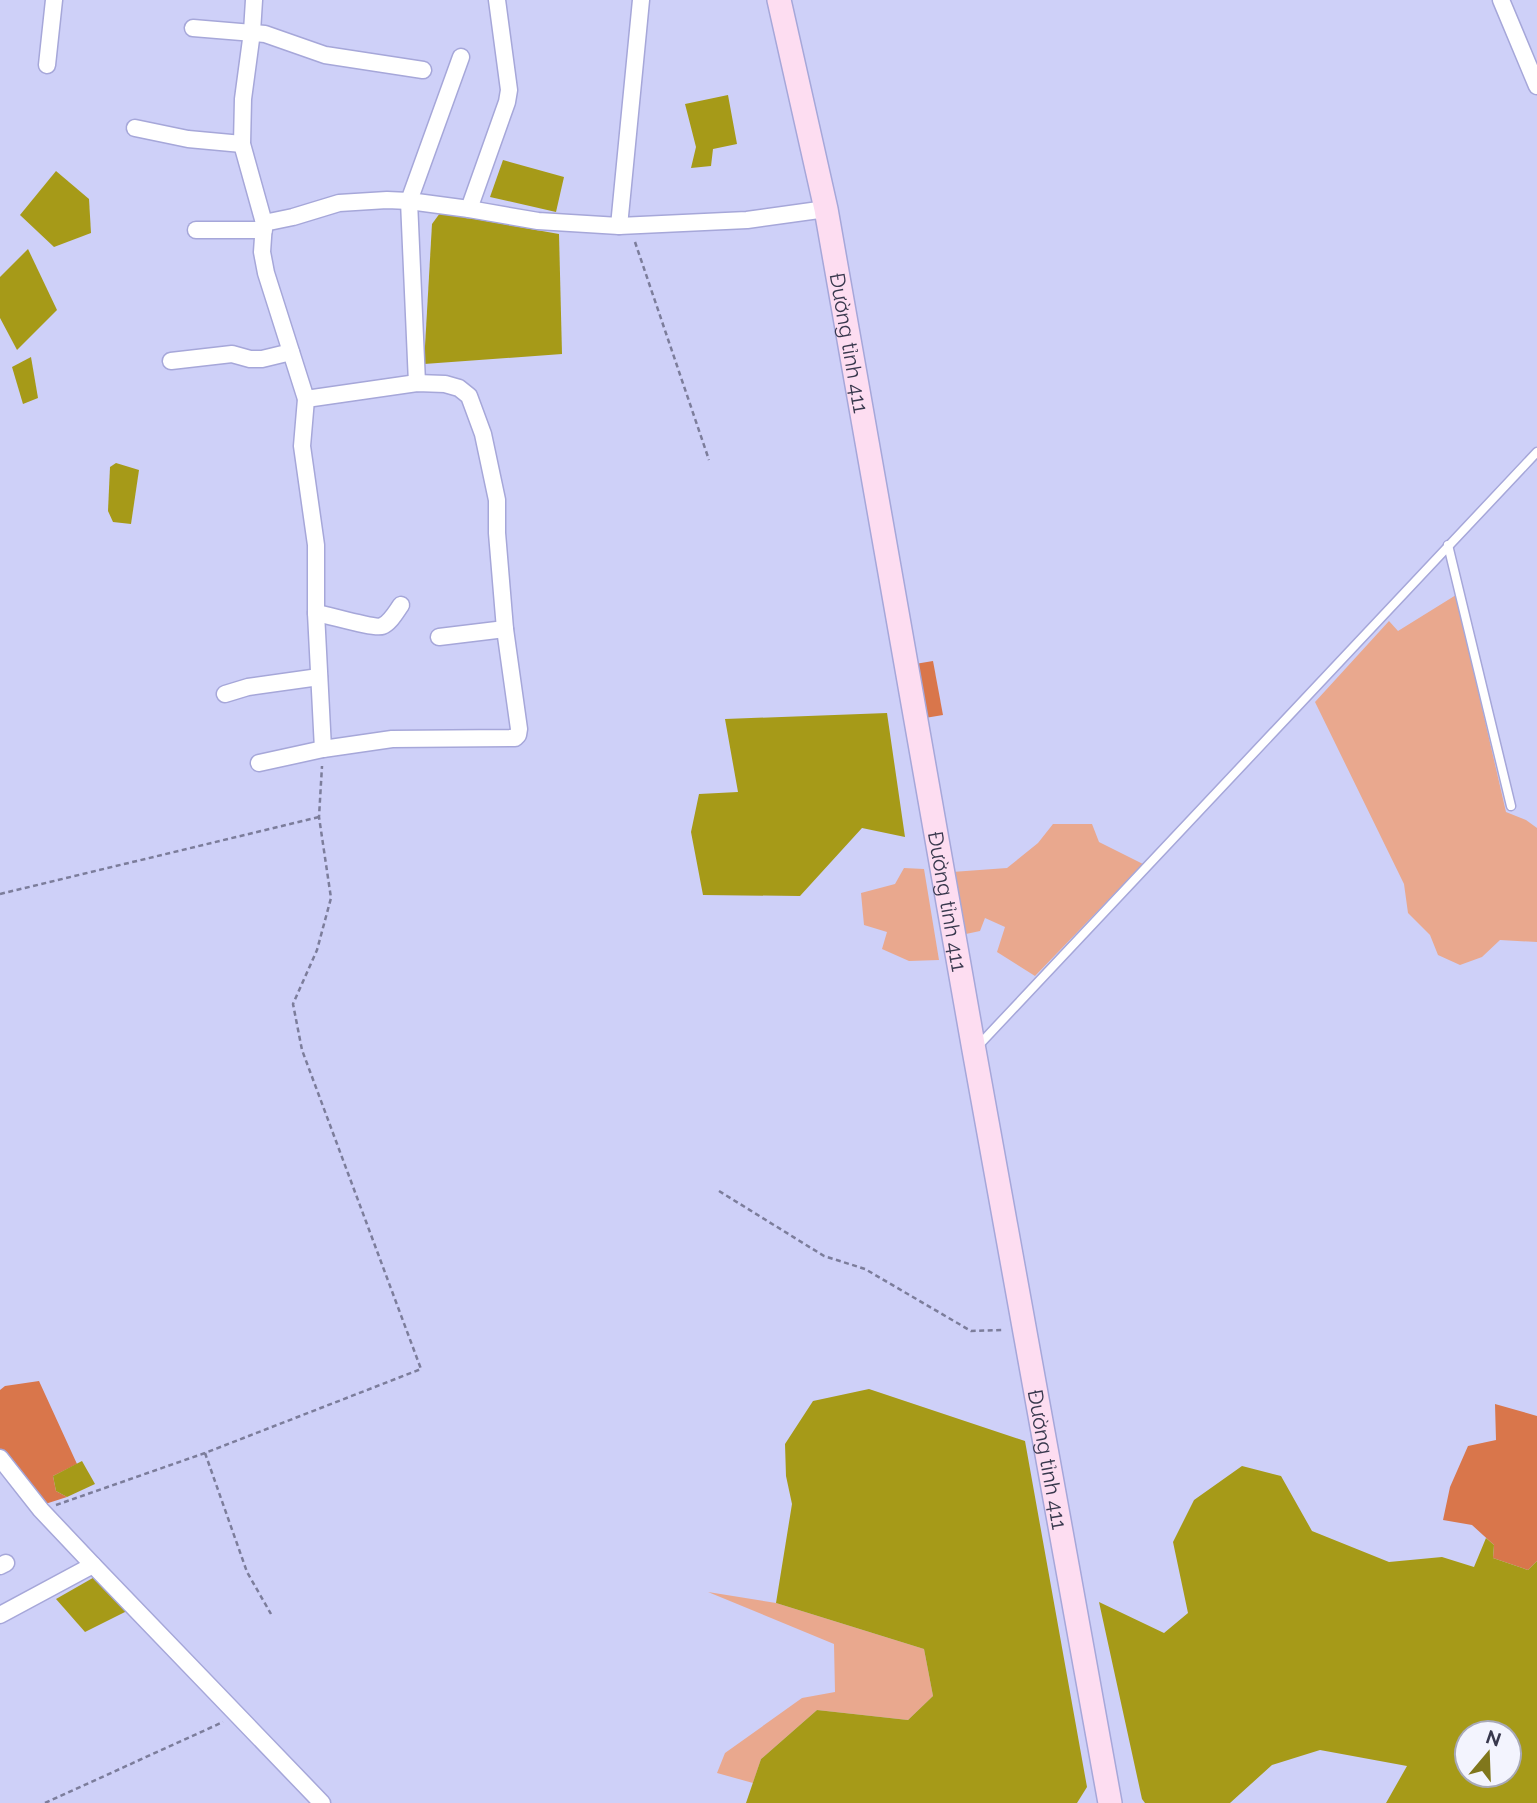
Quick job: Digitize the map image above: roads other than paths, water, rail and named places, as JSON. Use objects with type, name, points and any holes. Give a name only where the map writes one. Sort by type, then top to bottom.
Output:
[{"type":"main road","name":"Đường tỉnh 411","points":[[779,0],[826,209],[1110,1803]]},
{"type":"street","points":[[47,65],[54,0]]},
{"type":"street","points":[[254,0],[243,99],[242,144],[264,227],[262,251],[266,273],[306,399],[302,446],[316,545],[318,677],[323,749]]},
{"type":"street","points":[[469,209],[509,90],[497,0]]},
{"type":"street","points":[[624,226],[641,0]]},
{"type":"street","points":[[1501,0],[1537,86]]},
{"type":"street","points":[[194,28],[265,34],[325,55],[423,70]]},
{"type":"street","points":[[416,383],[409,201],[461,57]]},
{"type":"street","points":[[135,128],[188,139],[242,144]]},
{"type":"street","points":[[196,230],[264,227],[339,203],[387,200],[469,209],[538,221],[624,226],[747,220],[826,209]]},
{"type":"street","points":[[171,361],[232,354],[262,359],[291,352]]},
{"type":"street","points":[[259,763],[323,749],[392,739],[515,738],[519,729],[505,629],[497,500],[483,433],[469,396],[459,388],[445,384],[416,383],[306,399]]},
{"type":"street","points":[[316,613],[380,628],[387,624],[401,606]]},
{"type":"street","points":[[439,637],[505,629]]},
{"type":"street","points":[[225,694],[248,687],[318,677]]},
{"type":"street","points":[[0,1458],[41,1510],[322,1803]]},
{"type":"street","points":[[0,1615],[93,1565]]},
{"type":"lane","points":[[974,1050],[1537,452]]},
{"type":"lane","points":[[1448,545],[1511,806]]}]
